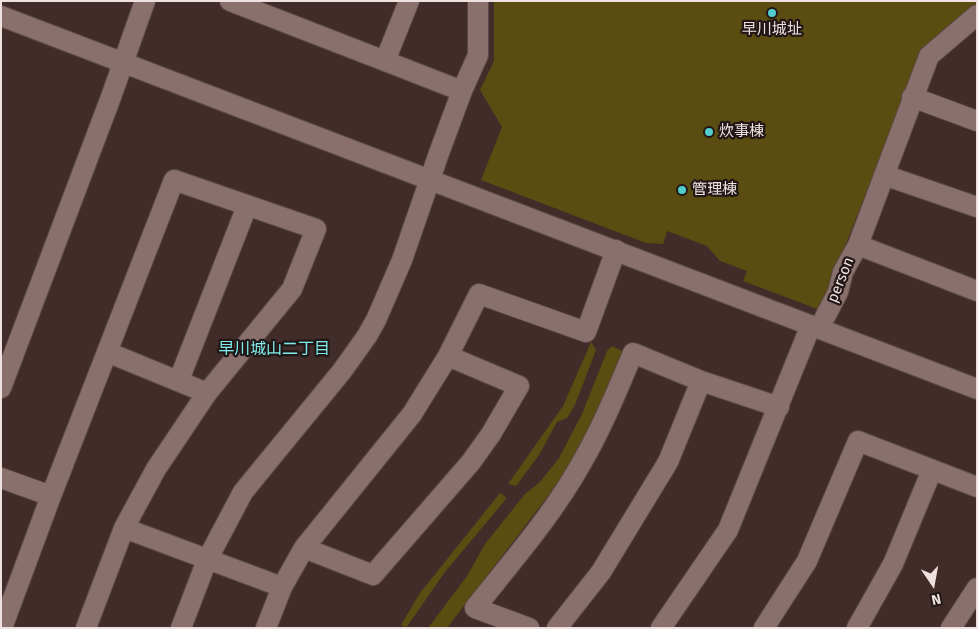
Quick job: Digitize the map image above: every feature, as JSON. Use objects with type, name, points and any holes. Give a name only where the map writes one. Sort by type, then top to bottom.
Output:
[{"type":"street","points":[[1,388],[145,1]]},
{"type":"street","points":[[230,1],[271,9],[385,61],[462,92]]},
{"type":"street","points":[[385,61],[409,1]]},
{"type":"street","points":[[181,628],[207,560],[243,492],[367,336],[402,260],[429,180],[478,55],[478,1]]},
{"type":"street","name":"person","points":[[661,628],[728,530],[779,407],[818,321],[838,292],[846,265],[858,245],[929,56],[977,15]]},
{"type":"street","points":[[1,16],[616,250],[818,321],[977,388]]},
{"type":"street","points":[[912,97],[977,121]]},
{"type":"street","points":[[884,174],[977,207]]},
{"type":"street","points":[[2,628],[51,496],[174,180],[316,230],[292,289],[207,393],[156,469],[124,528],[86,628]]},
{"type":"street","points":[[179,380],[247,206]]},
{"type":"street","points":[[858,245],[977,291]]},
{"type":"street","points":[[266,628],[282,587],[304,548],[412,414],[448,356],[479,294],[586,332],[616,250]]},
{"type":"street","points":[[107,352],[207,393]]},
{"type":"street","points":[[529,628],[475,608],[546,519],[581,464],[606,415],[633,353],[701,381],[779,407]]},
{"type":"street","points":[[304,548],[373,575],[471,462],[491,434],[519,386],[448,356]]},
{"type":"street","points":[[557,628],[601,572],[668,462],[701,381]]},
{"type":"street","points":[[764,628],[807,561],[858,442],[977,487]]},
{"type":"street","points":[[857,628],[893,564],[932,470]]},
{"type":"street","points":[[1,478],[51,496]]},
{"type":"street","points":[[124,528],[282,587]]},
{"type":"street","points":[[952,628],[977,588]]},
{"type":"shaded area","points":[[494,1],[977,1],[977,6],[921,53],[872,188],[868,188],[820,310],[743,281],[747,271],[720,261],[707,246],[667,231],[663,244],[646,243],[481,180],[502,127],[480,90],[494,61]]},
{"type":"shaded area","points":[[591,342],[596,350],[575,405],[567,418],[557,422],[539,455],[516,486],[508,484],[563,406]]},
{"type":"shaded area","points":[[612,346],[624,352],[588,433],[561,479],[447,628],[428,628],[467,576],[485,544],[525,494],[540,482],[559,458],[582,414],[607,351]]},
{"type":"shaded area","points":[[500,493],[506,499],[445,572],[406,628],[401,625],[420,593]]},
{"type":"place","name":"早川城址","points":[[772,13]]},
{"type":"place","name":"炊事棟","points":[[709,132]]},
{"type":"place","name":"管理棟","points":[[682,190]]},
{"type":"district","name":"早川城山二丁目","points":[[274,350]]}]
